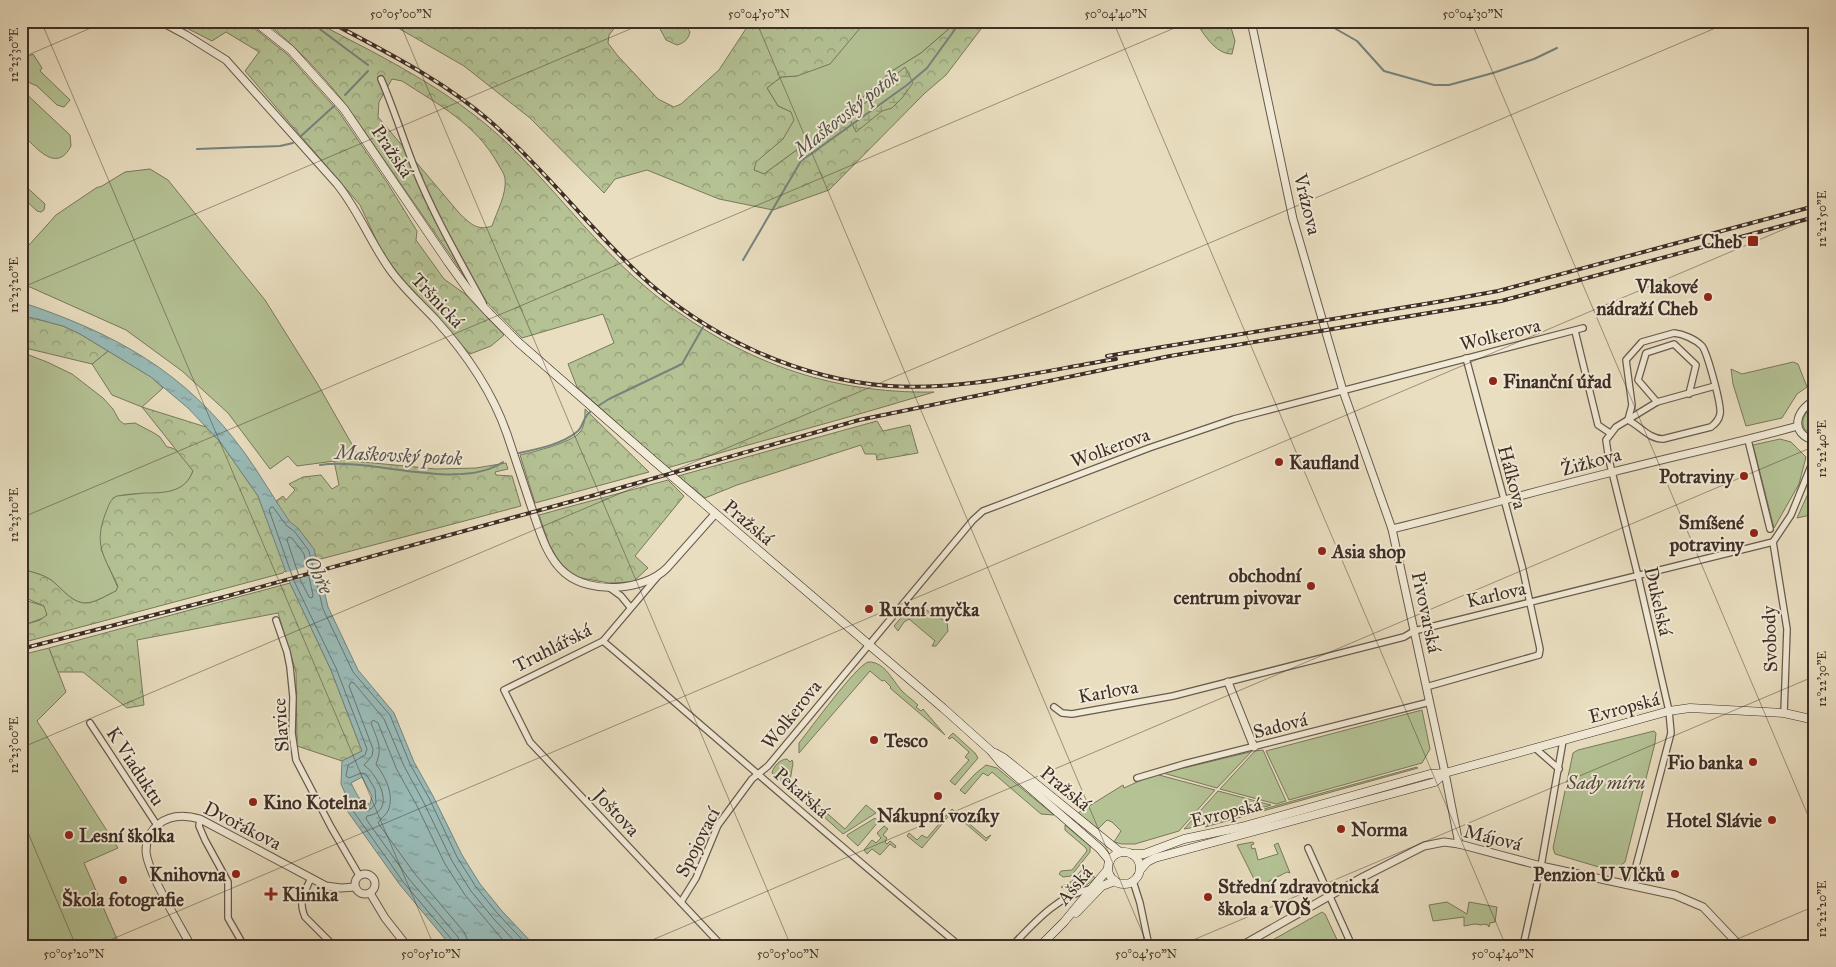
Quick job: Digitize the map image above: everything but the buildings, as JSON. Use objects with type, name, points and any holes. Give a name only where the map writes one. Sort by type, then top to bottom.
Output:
[{"type":"main road","name":"Pražská","points":[[254,21],[291,50],[344,108],[448,262],[489,314],[518,342],[715,514],[991,751],[1001,763],[1100,849],[1109,865]]},
{"type":"main road","name":"Evropská","points":[[1132,854],[1144,854],[1189,838],[1241,826],[1430,774],[1445,773],[1669,711],[1690,708],[1784,713],[1815,720]]},
{"type":"main road","name":"Pražská","points":[[991,751],[1004,758],[1120,852]]},
{"type":"main road","name":"Evropská","points":[[1140,870],[1147,862],[1155,858],[1435,782],[1445,773]]},
{"type":"main road","points":[[1120,852],[1132,854],[1139,861],[1139,875],[1132,881],[1123,884],[1116,881],[1112,877],[1109,865],[1112,857],[1120,852]]},
{"type":"main road","name":"Ašská","points":[[1040,946],[1064,922],[1109,865]]},
{"type":"main road","name":"Ašská","points":[[1064,922],[1074,915],[1104,885],[1116,881]]},
{"type":"street","name":"Tršnická","points":[[160,21],[226,60],[337,184],[352,204],[390,269],[405,288],[456,342],[483,384],[506,432],[543,539],[554,560],[565,573],[580,582],[610,588],[639,583],[658,576]]},
{"type":"street","name":"Vrázova","points":[[1251,21],[1293,219],[1319,303],[1343,391]]},
{"type":"street","name":"Pražská","points":[[382,79],[415,168],[440,226],[489,314]]},
{"type":"street","name":"Wolkerova","points":[[759,774],[768,766],[972,520],[983,511],[1149,448],[1234,419],[1583,328]]},
{"type":"street","points":[[1575,330],[1598,424],[1610,433],[1616,427],[1657,402],[1715,386]]},
{"type":"street","points":[[1674,333],[1681,334],[1697,342],[1706,352],[1720,411],[1719,419],[1711,426],[1663,439],[1649,435],[1628,420],[1632,405],[1626,360],[1642,342],[1674,333]]},
{"type":"street","points":[[1657,402],[1638,380],[1646,353],[1674,344],[1696,365],[1689,394]]},
{"type":"street","name":"Hálkova","points":[[1466,358],[1522,566],[1529,603]]},
{"type":"street","name":"Pivovarská","points":[[1343,391],[1392,529],[1459,844]]},
{"type":"street","points":[[1815,400],[1801,411],[1798,418],[1798,426],[1804,435],[1815,441]]},
{"type":"street","name":"Žižkova","points":[[1392,529],[1798,426]]},
{"type":"street","name":"Dukelská","points":[[1610,433],[1606,440],[1606,447],[1611,472],[1638,576],[1669,711],[1671,733],[1631,885]]},
{"type":"street","points":[[1748,440],[1770,529]]},
{"type":"street","points":[[1772,542],[1791,515],[1815,456]]},
{"type":"street","name":"Truhlářská","points":[[504,690],[603,641],[630,607],[658,576],[668,568],[715,514]]},
{"type":"street","name":"Karlova","points":[[1054,707],[1062,713],[1072,714],[1173,696],[1404,636],[1414,631],[1772,542]]},
{"type":"street","name":"Svobody","points":[[1772,542],[1787,630],[1784,713]]},
{"type":"street","points":[[610,588],[622,596],[630,607]]},
{"type":"street","points":[[1426,687],[1538,655],[1540,649],[1529,603]]},
{"type":"street","name":"Slavice","points":[[276,620],[290,667],[293,697],[292,733],[296,760],[331,827],[360,875]]},
{"type":"street","name":"Pekařská","points":[[603,641],[853,857],[960,946]]},
{"type":"street","points":[[1228,682],[1254,747]]},
{"type":"street","name":"Joštova","points":[[504,690],[530,742],[722,946]]},
{"type":"street","name":"Sadová","points":[[1137,778],[1184,764],[1430,702]]},
{"type":"street","name":"K Viaduktu","points":[[90,723],[157,825]]},
{"type":"street","points":[[1523,946],[1541,866],[1563,741]]},
{"type":"street","points":[[1535,748],[1558,769]]},
{"type":"street","name":"Spojovací","points":[[682,902],[696,878],[718,825],[752,779],[759,774]]},
{"type":"street","name":"Dvořákova","points":[[157,825],[175,816],[189,816],[200,819],[333,888],[355,887]]},
{"type":"street","points":[[200,819],[199,826],[203,836],[228,882],[228,918],[244,946]]},
{"type":"street","points":[[157,825],[146,844],[149,863],[191,946]]},
{"type":"street","name":"Májová","points":[[1242,946],[1424,846],[1444,842],[1459,844],[1541,866],[1675,895],[1703,907],[1740,946]]},
{"type":"street","points":[[1308,848],[1352,946]]},
{"type":"street","points":[[367,874],[374,879],[375,887],[366,895],[360,894],[355,887],[355,880],[360,875],[367,874]]},
{"type":"street","points":[[311,878],[301,902],[305,918],[334,946]]},
{"type":"street","points":[[1132,881],[1140,903],[1149,946]]},
{"type":"street","points":[[1012,946],[1041,916],[1074,894],[1090,889]]},
{"type":"street","points":[[370,893],[407,946]]},
{"type":"green space","points":[[173,21],[245,21],[287,54],[339,112],[388,184],[417,231],[416,240],[444,279],[465,294],[504,335],[491,346],[470,354],[399,275],[381,250],[360,205],[245,71],[259,52],[226,32],[212,41]]},
{"type":"green space","points":[[263,21],[315,21],[394,63],[449,97],[500,136],[635,278],[686,317],[718,337],[751,355],[821,379],[857,387],[895,391],[934,392],[667,468],[577,387],[568,364],[614,343],[603,314],[522,338],[473,288],[347,106],[308,61]],"holes":[[[392,79],[402,81],[443,107],[468,126],[489,150],[498,164],[504,176],[505,184],[503,196],[492,226],[478,227],[471,224],[460,214],[378,117],[379,102]]]},
{"type":"green space","points":[[386,21],[620,21],[609,35],[608,43],[658,99],[674,107],[681,104],[719,70],[751,21],[866,21],[830,64],[797,76],[781,77],[767,88],[778,106],[791,112],[794,120],[783,139],[756,162],[754,170],[764,174],[839,119],[892,71],[921,53],[958,21],[987,21],[946,75],[925,93],[829,190],[773,210],[719,199],[647,170],[615,179],[604,193],[530,118],[464,66]]},
{"type":"green space","points":[[662,21],[682,22],[690,32],[687,39],[677,45],[666,40],[658,25]]},
{"type":"green space","points":[[866,21],[958,21],[921,53],[892,71],[839,119],[764,174],[754,170],[755,162],[783,139],[791,112],[778,106],[767,88],[781,77],[797,76],[854,33]]},
{"type":"green space","points":[[1195,21],[1229,21],[1235,41],[1232,54],[1220,51],[1215,47]]},
{"type":"green space","points":[[33,54],[42,68],[40,71],[70,100],[64,107],[57,105],[37,86],[21,79],[21,60]]},
{"type":"green space","points":[[905,67],[913,83],[902,98],[892,108],[882,111],[856,132],[848,115],[863,105],[878,91],[885,90],[892,78]]},
{"type":"green space","points":[[21,89],[70,135],[71,146],[59,158],[52,158],[46,155],[21,133]]},
{"type":"green space","points":[[150,169],[168,180],[265,300],[317,383],[362,462],[342,460],[297,466],[288,456],[270,469],[228,413],[182,371],[126,330],[21,283],[21,254],[56,215],[96,188],[125,172]]},
{"type":"green space","points":[[21,182],[45,204],[44,210],[41,212],[37,211],[21,196]]},
{"type":"green space","points":[[21,315],[63,326],[108,351],[92,364],[21,347]]},
{"type":"green space","points":[[108,351],[151,377],[163,388],[142,407],[112,395],[92,364]]},
{"type":"green space","points":[[21,352],[72,374],[103,398],[113,409],[119,420],[124,424],[135,423],[160,437],[167,447],[175,449],[182,456],[193,471],[187,481],[179,488],[169,492],[123,495],[113,498],[101,549],[118,588],[116,591],[98,600],[87,603],[77,601],[48,578],[21,569]]},
{"type":"green space","points":[[1793,362],[1798,364],[1807,387],[1797,394],[1782,418],[1746,426],[1733,384],[1731,369],[1742,374]]},
{"type":"green space","points":[[1815,405],[1815,436],[1805,430],[1803,419],[1806,413]]},
{"type":"green space","points":[[142,407],[206,427],[221,443],[258,496],[286,570],[283,573],[21,643],[21,626],[40,620],[47,615],[44,606],[21,596],[21,569],[48,578],[72,598],[82,603],[94,601],[116,591],[118,586],[100,542],[102,523],[111,501],[117,496],[159,493],[179,488],[185,484],[193,471]]},
{"type":"green space","points":[[585,409],[649,472],[535,503],[520,455],[552,446],[575,436],[583,427]]},
{"type":"green space","points":[[877,421],[883,431],[910,425],[918,453],[877,460],[876,454],[865,454],[861,445],[737,485],[705,498],[678,476]]},
{"type":"green space","points":[[1780,439],[1791,442],[1806,457],[1799,484],[1774,528],[1753,445]]},
{"type":"green space","points":[[342,460],[436,469],[476,468],[506,463],[508,469],[495,472],[496,475],[512,476],[521,506],[317,560],[309,543],[287,519],[276,501],[283,496],[286,500],[295,490],[289,484],[303,477],[321,475],[332,489],[339,485],[334,461]]},
{"type":"green space","points":[[1815,478],[1815,514],[1797,518]]},
{"type":"green space","points":[[668,480],[684,496],[635,556],[648,568],[633,582],[609,583],[576,577],[562,565],[549,544],[539,515]]},
{"type":"green space","points":[[290,583],[331,670],[362,751],[342,761],[297,746],[296,672],[278,613],[137,640],[144,705],[127,708],[83,672],[58,672],[49,648]]},
{"type":"green space","points":[[21,599],[44,606],[47,610],[46,617],[21,626]]},
{"type":"green space","points":[[914,606],[921,610],[923,608],[947,622],[948,631],[936,646],[932,646],[935,641],[909,619],[904,622],[898,631],[894,626],[910,607]]},
{"type":"green space","points":[[49,648],[66,692],[37,721],[118,848],[84,863],[120,946],[21,946],[21,655]]},
{"type":"green space","points":[[868,662],[884,668],[903,692],[918,705],[916,707],[921,711],[923,709],[945,735],[890,688],[884,680],[882,681],[870,671],[799,753],[799,743],[853,675]]},
{"type":"green space","points":[[1422,710],[1430,749],[1422,763],[1289,800],[1266,751]]},
{"type":"green space","name":"Sady míru","points":[[1654,731],[1656,733],[1655,743],[1625,862],[1616,869],[1609,870],[1555,854],[1553,848],[1573,753],[1578,750]]},
{"type":"green space","points":[[953,733],[978,758],[955,785],[950,781],[969,760],[965,757],[969,752],[952,737],[948,738]]},
{"type":"green space","points":[[1263,750],[1286,801],[1276,804],[1220,789],[1255,751]]},
{"type":"green space","points":[[1252,751],[1217,788],[1163,773],[1250,752]]},
{"type":"green space","points":[[787,759],[790,762],[792,760],[793,763],[790,781],[845,829],[866,805],[876,813],[843,834],[823,816],[824,814],[820,811],[818,812],[772,773],[777,764]]},
{"type":"green space","points":[[986,765],[997,768],[1054,815],[1041,814],[992,772],[988,776],[983,773],[965,794],[960,790]]},
{"type":"green space","points":[[1418,768],[1205,827],[1209,824]]},
{"type":"green space","points":[[1159,775],[1215,790],[1179,831],[1135,844],[1122,844],[1114,842],[1121,831],[1112,822],[1107,820],[1098,829],[1078,813],[1123,785],[1124,788],[1150,776]]},
{"type":"green space","points":[[1218,791],[1271,805],[1184,829]]},
{"type":"green space","points":[[952,809],[986,838],[991,835],[986,841],[952,812],[922,848],[907,836],[909,833],[917,840],[922,835],[927,838]]},
{"type":"green space","points":[[875,818],[878,822],[858,846],[847,836],[847,835]]},
{"type":"green space","points":[[1065,825],[1090,846],[1090,852],[1071,876],[1063,877],[1059,874],[1061,871],[1072,870],[1087,851],[1065,830]]},
{"type":"green space","points":[[884,826],[888,829],[883,835],[887,838],[885,842],[887,844],[890,841],[896,846],[895,848],[890,844],[880,855],[872,849],[867,854],[864,850],[872,840],[876,843],[881,838],[877,833]]},
{"type":"green space","points":[[1253,842],[1254,844],[1251,845],[1252,849],[1255,848],[1258,860],[1278,854],[1274,845],[1278,843],[1290,873],[1287,872],[1258,887],[1237,845]]},
{"type":"green space","points":[[1085,866],[1095,878],[1092,881],[1075,889],[1061,887],[1072,881]]},
{"type":"green space","points":[[1447,902],[1467,914],[1469,902],[1497,907],[1495,922],[1490,923],[1489,927],[1483,924],[1464,926],[1464,917],[1433,921],[1429,905]]},
{"type":"green space","points":[[1322,912],[1325,914],[1340,946],[1262,946]]},
{"type":"water","name":"Ohře","points":[[21,302],[87,327],[145,358],[172,377],[197,399],[244,452],[290,522],[298,528],[314,549],[328,607],[358,670],[394,713],[414,762],[462,855],[480,884],[535,946],[451,946],[400,885],[343,805],[349,802],[341,784],[342,761],[362,751],[331,670],[290,583],[258,496],[221,443],[188,408],[151,377],[80,334],[63,326],[21,315]],"holes":[[[362,777],[372,796],[370,804],[363,802],[351,783]]]},
{"type":"pier","points":[[320,563],[322,572],[287,582],[284,573]]},
{"type":"waterway","points":[[313,21],[321,30],[368,65]]},
{"type":"waterway","name":"Maškovský potok","points":[[743,260],[801,161],[907,85],[927,68],[961,21]]},
{"type":"waterway","points":[[1322,21],[1357,41],[1384,71],[1434,85],[1449,85],[1493,73],[1534,59],[1557,48]]},
{"type":"waterway","points":[[345,95],[368,71]]},
{"type":"waterway","points":[[301,136],[334,106]]},
{"type":"waterway","points":[[197,149],[280,146],[293,143]]},
{"type":"waterway","name":"Maškovský potok","points":[[598,406],[682,364],[703,327]]},
{"type":"waterway","name":"Maškovský potok","points":[[519,453],[550,445],[572,436],[580,429],[590,412]]},
{"type":"waterway","name":"Maškovský potok","points":[[320,465],[364,465],[414,472],[463,474],[485,470],[503,462]]},
{"type":"railway","points":[[328,21],[433,79],[473,107],[510,140],[619,255],[664,296],[723,335],[754,351],[787,364],[855,382],[917,387],[946,386],[1003,379],[1116,359]]},
{"type":"railway","points":[[1107,356],[1498,291],[1815,206]]},
{"type":"railway","points":[[21,649],[224,597],[859,420],[1170,356],[1501,301],[1815,217]]},
{"type":"place","name":"Cheb","points":[[1753,241]]},
{"type":"place","name":"Vlakové nádraží Cheb","points":[[1708,297]]},
{"type":"place","name":"Finanční úřad","points":[[1493,381]]},
{"type":"place","name":"Kaufland","points":[[1279,462]]},
{"type":"place","name":"Potraviny","points":[[1744,476]]},
{"type":"place","name":"Smíšené potraviny","points":[[1754,533]]},
{"type":"place","name":"Asia shop","points":[[1322,551]]},
{"type":"place","name":"obchodní centrum pivovar","points":[[1311,586]]},
{"type":"place","name":"Ruční myčka","points":[[869,609]]},
{"type":"place","name":"Tesco","points":[[874,740]]},
{"type":"place","name":"Fio banka","points":[[1753,762]]},
{"type":"place","name":"Nákupní vozíky","points":[[938,796]]},
{"type":"place","name":"Kino Kotelna","points":[[253,802]]},
{"type":"place","name":"Hotel Slávie","points":[[1772,820]]},
{"type":"place","name":"Norma","points":[[1341,829]]},
{"type":"place","name":"Lesní školka","points":[[69,835]]},
{"type":"place","name":"Knihovna","points":[[236,874]]},
{"type":"place","name":"Penzion U Vlčků","points":[[1675,874]]},
{"type":"place","name":"Škola fotografie","points":[[123,880]]},
{"type":"place","name":"Klinika","points":[[271,894]]},
{"type":"place","name":"Střední zdravotnická škola a VOŠ","points":[[1208,897]]}]
